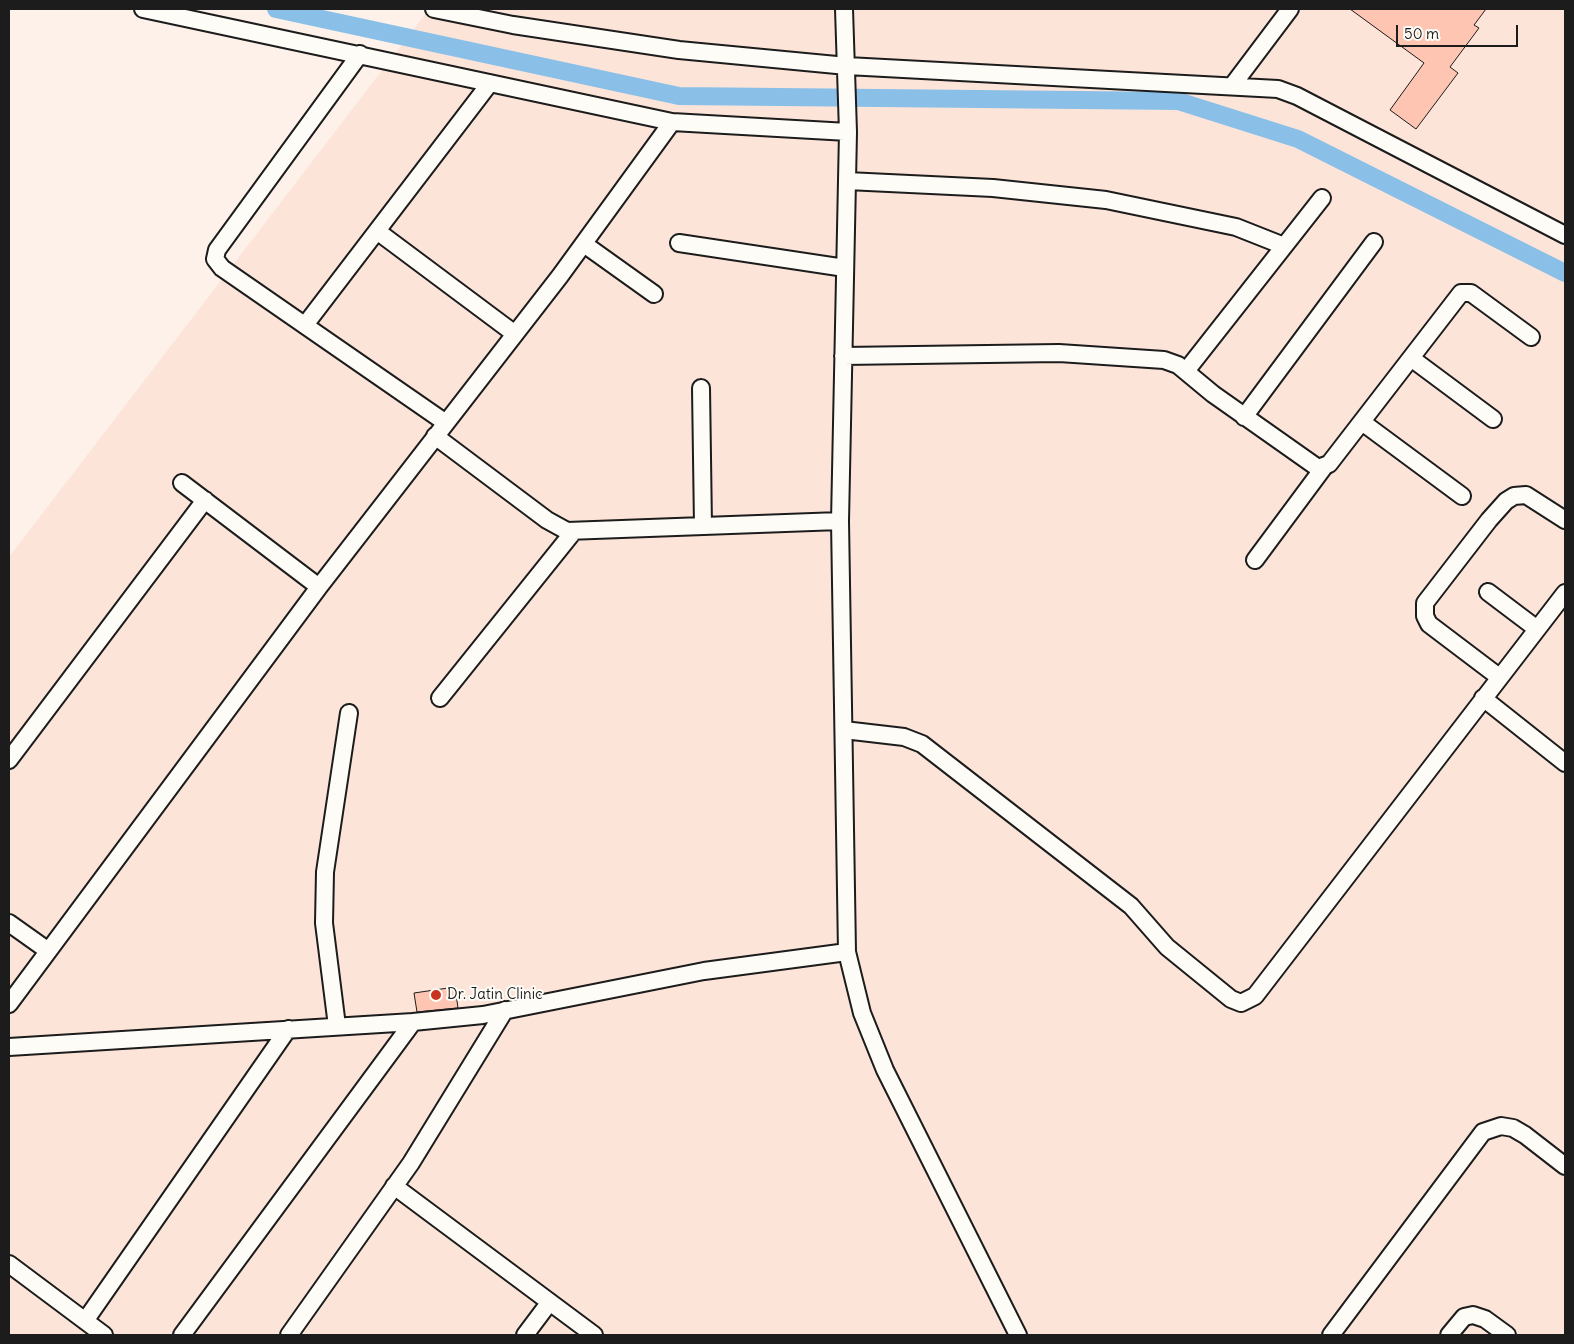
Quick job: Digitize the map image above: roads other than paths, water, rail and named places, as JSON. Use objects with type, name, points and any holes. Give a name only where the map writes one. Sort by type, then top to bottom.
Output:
[{"type":"street","points":[[143,9],[672,122],[848,126]]},
{"type":"street","points":[[434,9],[513,25],[679,50],[847,66],[1278,89],[1297,96],[1565,235]]},
{"type":"street","points":[[844,9],[848,126],[840,521],[847,952],[862,1013],[885,1070],[1018,1335]]},
{"type":"street","points":[[1232,86],[1290,9]]},
{"type":"street","points":[[360,54],[215,255],[215,259],[222,268],[446,423]]},
{"type":"street","points":[[305,325],[490,83]]},
{"type":"street","points":[[9,1004],[319,588],[584,244],[672,122]]},
{"type":"street","points":[[847,182],[993,188],[1106,200],[1236,226],[1284,246]]},
{"type":"street","points":[[1186,371],[1322,198]]},
{"type":"street","points":[[377,231],[514,334]]},
{"type":"street","points":[[1244,417],[1374,242]]},
{"type":"street","points":[[679,243],[845,268]]},
{"type":"street","points":[[584,244],[654,294]]},
{"type":"street","points":[[1255,560],[1324,467],[1329,464],[1464,292],[1471,293],[1531,337]]},
{"type":"street","points":[[843,356],[1059,354],[1164,360],[1186,371],[1244,417],[1312,466],[1324,467]]},
{"type":"street","points":[[1411,358],[1493,419]]},
{"type":"street","points":[[701,388],[703,526]]},
{"type":"street","points":[[1362,422],[1462,496]]},
{"type":"street","points":[[435,436],[547,520],[561,529],[574,532],[840,521]]},
{"type":"street","points":[[182,483],[319,588]]},
{"type":"street","points":[[1499,677],[1429,624],[1425,616],[1425,603],[1489,520],[1506,501],[1514,496],[1526,495],[1565,520]]},
{"type":"street","points":[[9,760],[205,500]]},
{"type":"street","points":[[440,698],[574,532]]},
{"type":"street","points":[[1488,592],[1537,629]]},
{"type":"street","points":[[844,730],[904,737],[922,744],[1131,906],[1167,948],[1231,999],[1242,1003],[1255,996],[1565,593]]},
{"type":"street","points":[[1483,698],[1565,763]]},
{"type":"street","points":[[337,1026],[324,923],[324,888],[349,713]]},
{"type":"street","points":[[9,923],[48,950]]},
{"type":"street","points":[[9,1048],[413,1022],[483,1015],[704,972],[847,952]]},
{"type":"street","points":[[289,1335],[411,1163],[505,1010]]},
{"type":"street","points":[[182,1335],[413,1022]]},
{"type":"street","points":[[85,1322],[288,1029]]},
{"type":"street","points":[[1331,1335],[1483,1132],[1501,1126],[1513,1128],[1565,1166]]},
{"type":"street","points":[[394,1186],[594,1335]]},
{"type":"street","points":[[9,1264],[104,1335]]},
{"type":"street","points":[[525,1335],[550,1303]]},
{"type":"street","points":[[1450,1335],[1464,1317],[1473,1315],[1485,1318],[1507,1335]]},
{"type":"waterway","points":[[276,9],[679,96],[1178,101],[1298,139],[1565,273]]},
{"type":"place","name":"Dr. Jatin Clinic","points":[[436,995]]}]
